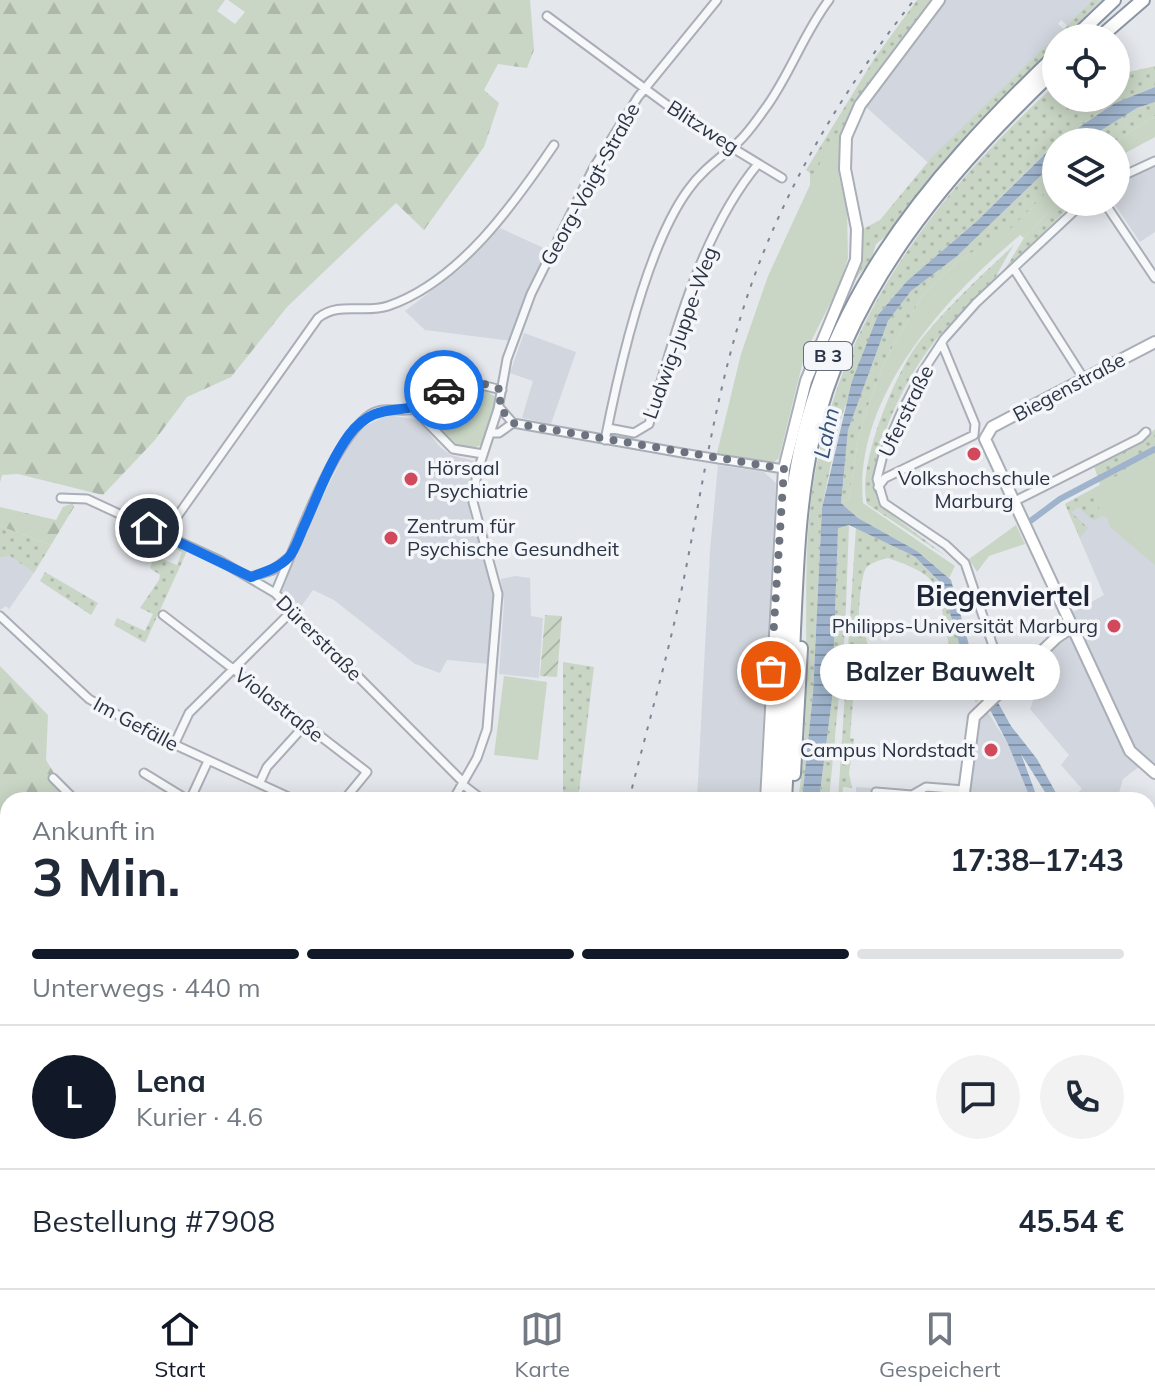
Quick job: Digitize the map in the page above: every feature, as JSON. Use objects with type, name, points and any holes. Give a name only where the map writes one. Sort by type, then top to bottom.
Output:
[{"type":"highway","points":[[1105,24],[1132,0]]},
{"type":"highway","points":[[1115,24],[1143,0]]},
{"type":"highway","points":[[1089,24],[1112,2]]},
{"type":"highway","name":"B 3","points":[[787,792],[794,632],[789,542],[799,453],[822,370],[838,333],[881,254],[936,180],[984,126],[1042,69]]},
{"type":"highway","name":"B 3","points":[[777,792],[806,477],[818,419],[833,372],[859,313],[889,260],[981,144],[1042,83]]},
{"type":"main road","points":[[766,792],[784,469],[806,381],[855,266],[857,234],[845,155],[850,123],[874,85],[939,0]]},
{"type":"main road","name":"Biegenstraße","points":[[980,434],[1155,342]]},
{"type":"main road","points":[[980,434],[1130,751],[1155,773]]},
{"type":"main road","points":[[964,792],[974,717],[999,690],[1072,627]]},
{"type":"street","name":"Georg-Voigt-Straße","points":[[502,390],[511,346],[568,215],[645,88],[717,0]]},
{"type":"street","points":[[605,440],[643,286],[675,214],[687,191],[720,155],[734,146],[779,89],[810,27],[829,0]]},
{"type":"street","name":"Blitzweg","points":[[547,16],[690,122],[782,178]]},
{"type":"street","points":[[164,535],[318,318],[328,312],[386,307],[421,290],[487,234],[554,145]]},
{"type":"street","points":[[1130,173],[1155,161]]},
{"type":"street","name":"Ludwig-Juppe-Weg","points":[[608,428],[634,433],[649,424],[678,328],[706,257],[736,192],[758,164]]},
{"type":"street","name":"Uferstraße","points":[[878,487],[880,463],[915,385],[959,319],[1069,216]]},
{"type":"street","points":[[1113,216],[1155,278]]},
{"type":"street","points":[[1014,269],[1084,379]]},
{"type":"street","points":[[942,344],[946,360],[980,434]]},
{"type":"street","points":[[933,356],[946,360]]},
{"type":"street","points":[[275,593],[348,436],[370,415],[385,410],[415,410],[460,380],[502,390],[474,491],[474,512],[495,573],[499,610],[487,729],[480,751],[457,792]]},
{"type":"street","points":[[430,421],[440,395]]},
{"type":"street","points":[[499,407],[513,423],[784,469]]},
{"type":"street","points":[[415,410],[430,421],[453,449],[483,454]]},
{"type":"street","points":[[492,433],[499,433],[513,423]]},
{"type":"street","points":[[1013,502],[1140,438],[1146,432]]},
{"type":"street","name":"Biegenstraße","points":[[878,487],[893,474],[980,434]]},
{"type":"street","points":[[880,463],[893,474]]},
{"type":"street","points":[[878,487],[886,504],[965,563],[993,646],[1010,680]]},
{"type":"street","name":"Dürerstraße","points":[[61,498],[87,499],[251,577],[275,593],[473,792]]},
{"type":"street","points":[[251,577],[273,570],[290,557]]},
{"type":"street","points":[[174,745],[189,713],[294,609]]},
{"type":"street","name":"Violastraße","points":[[163,615],[367,772],[351,792]]},
{"type":"street","name":"Im Gefälle","points":[[0,616],[89,699],[174,745],[279,792]]},
{"type":"street","points":[[260,782],[267,767],[305,725]]},
{"type":"street","points":[[193,792],[208,761]]},
{"type":"street","points":[[144,773],[176,792]]},
{"type":"street","points":[[53,778],[67,792]]},
{"type":"street","points":[[917,792],[926,787],[950,792]]},
{"type":"shaded area","points":[[946,0],[1103,0],[1077,24],[1065,24],[1061,20],[1058,24],[1042,24],[1042,56],[934,168],[866,107]]},
{"type":"shaded area","points":[[1155,163],[1155,232],[1140,242],[1122,216],[1130,216],[1130,175]]},
{"type":"shaded area","points":[[500,228],[548,250],[511,341],[425,330],[405,311],[460,269]]},
{"type":"shaded area","points":[[524,333],[576,352],[551,424],[522,418],[533,381],[510,373]]},
{"type":"shaded area","name":"Zentrum für Psychische Gesundheit","points":[[388,415],[419,420],[440,447],[451,455],[475,461],[470,514],[490,571],[494,599],[490,664],[447,660],[440,673],[415,664],[334,600],[313,590],[300,608],[281,594],[310,521],[352,439],[365,426]]},
{"type":"shaded area","name":"Philipps-Universität Marburg","points":[[1155,454],[1155,769],[1144,763],[1123,779],[1119,792],[1078,792],[1082,789],[1061,765],[1069,755],[1030,709],[1033,701],[1015,683],[1069,633],[1073,612],[1104,595],[1065,504]]},
{"type":"shaded area","points":[[718,465],[764,472],[776,483],[759,792],[697,792],[710,551]]},
{"type":"shaded area","points":[[10,556],[34,573],[9,609],[6,606],[0,610],[0,558]]},
{"type":"shaded area","points":[[515,576],[530,578],[531,616],[543,618],[539,678],[499,674],[504,603],[501,579]]},
{"type":"shaded area","name":"Campus Nordstadt","points":[[987,711],[1008,744],[1028,792],[922,792],[927,789],[966,791],[975,722]]},
{"type":"shaded area","name":"Campus Nordstadt","points":[[856,787],[872,788],[872,792],[856,792]]},
{"type":"green space","points":[[0,0],[225,0],[217,11],[235,24],[245,12],[228,0],[530,0],[534,50],[527,68],[498,64],[484,90],[499,103],[484,147],[424,230],[396,203],[287,307],[231,377],[187,397],[155,440],[103,495],[18,474],[2,475],[0,483]]},
{"type":"green space","points":[[917,0],[932,0],[859,98],[810,191],[810,173],[806,170],[874,59]]},
{"type":"green space","points":[[1093,0],[1100,0],[1077,24],[1068,24]]},
{"type":"green space","points":[[1042,50],[1042,60],[944,160],[891,232],[876,244],[871,260],[853,282],[861,267],[863,229],[880,220],[932,157]]},
{"type":"green space","points":[[1155,66],[1155,87],[1130,97],[1130,72]]},
{"type":"green space","points":[[1042,97],[1042,112],[1101,112],[1077,128],[1042,128],[1042,156],[977,221],[907,281],[878,315],[839,424],[822,508],[813,693],[803,792],[799,792],[804,738],[807,552],[814,480],[829,414],[852,351],[881,292],[917,237],[1005,133]]},
{"type":"green space","points":[[1155,102],[1155,116],[1130,132],[1130,128],[1105,128],[1137,108]]},
{"type":"green space","points":[[1155,116],[1155,137],[1130,150],[1130,132]]},
{"type":"green space","points":[[843,131],[839,176],[847,210],[848,258],[840,284],[805,353],[779,458],[773,463],[717,453],[741,354],[768,276],[833,135]]},
{"type":"green space","points":[[1042,174],[1042,197],[1010,230],[959,260],[923,295],[885,360],[859,434],[849,499],[841,503],[848,430],[888,321],[911,291],[956,257]]},
{"type":"green space","points":[[1042,197],[1042,216],[1045,216],[1024,238],[1020,235],[962,289],[910,353],[889,388],[873,425],[864,464],[863,503],[955,566],[949,578],[917,551],[858,518],[841,503],[849,499],[859,434],[885,360],[923,295],[959,260],[1009,230]]},
{"type":"green space","points":[[1045,216],[1060,216],[1002,274],[1024,238]]},
{"type":"green space","points":[[1014,245],[988,289],[940,335],[915,370],[892,416],[877,464],[875,486],[879,505],[947,557],[867,504],[867,466],[891,393],[913,351],[944,313]]},
{"type":"green space","points":[[459,385],[475,385],[496,397],[483,444],[469,448],[457,446],[447,439],[438,417],[440,404],[447,393]]},
{"type":"green space","points":[[1155,429],[1155,455],[1100,485],[1094,466],[1137,445]]},
{"type":"green space","points":[[1155,455],[1155,565],[1110,527],[1107,517],[1101,516],[1095,488]]},
{"type":"green space","points":[[1095,488],[1101,516],[1094,521],[1078,507],[1072,513],[1088,528],[1080,538],[1065,504]]},
{"type":"green space","points":[[73,503],[74,507],[51,545],[0,526],[0,507],[56,520],[63,507]]},
{"type":"green space","points":[[849,525],[845,631],[830,792],[820,792],[832,699],[838,527]]},
{"type":"green space","points":[[1016,525],[1025,544],[989,556],[977,572],[969,559]]},
{"type":"green space","points":[[0,526],[51,545],[34,573],[10,556],[0,558]]},
{"type":"green space","points":[[856,527],[914,556],[941,583],[964,660],[981,697],[976,703],[952,652],[934,583],[910,566],[888,558],[869,565],[865,570],[860,599],[859,624],[867,645],[861,645],[857,650],[850,738],[854,739],[849,773],[852,788],[843,787],[843,792],[839,792]]},
{"type":"green space","points":[[164,539],[188,549],[145,643],[114,625],[117,618],[145,631],[153,614],[140,608],[159,580],[160,575],[150,568],[156,552],[163,555],[162,559],[177,565],[182,552],[168,546],[165,550],[160,548]]},
{"type":"green space","points":[[45,572],[98,603],[91,615],[40,581]]},
{"type":"green space","points":[[545,615],[562,616],[557,677],[540,676]]},
{"type":"green space","points":[[563,662],[594,667],[579,792],[563,792]]},
{"type":"green space","points":[[0,666],[48,715],[46,760],[66,792],[0,792]]},
{"type":"green space","points":[[504,676],[547,682],[538,760],[494,755]]},
{"type":"water","points":[[1155,87],[1155,102],[1137,108],[1105,128],[1078,128],[1102,112],[1130,112],[1130,97]]},
{"type":"water","points":[[1042,157],[1042,174],[956,257],[911,291],[888,321],[848,430],[841,503],[858,518],[917,551],[951,580],[972,656],[1011,726],[1037,759],[1056,792],[1045,792],[1021,754],[1035,792],[1028,792],[1008,744],[964,660],[941,583],[914,556],[849,525],[838,528],[832,699],[820,792],[803,792],[813,693],[822,508],[852,381],[878,315],[907,281],[977,221]]},
{"type":"waterway","points":[[1029,522],[1060,499],[1155,449]]},
{"type":"railway","points":[[631,792],[677,610],[721,390],[754,277],[785,203],[823,132],[866,64],[914,0]]},
{"type":"way so far","points":[[444,390],[460,380],[469,380],[502,390],[499,407],[506,411],[513,423],[784,469],[771,671]]},
{"type":"place","name":"Volkshochschule Marburg","points":[[974,454]]},
{"type":"place","name":"Hörsaal Psychiatrie","points":[[411,479]]},
{"type":"place","name":"Zentrum für Psychische Gesundheit","points":[[391,538]]},
{"type":"place","name":"Philipps-Universität Marburg","points":[[1114,626]]},
{"type":"place","name":"Balzer Bauwelt","points":[[771,671]]},
{"type":"place","name":"Campus Nordstadt","points":[[991,750]]},
{"type":"district","name":"Biegenviertel","points":[[1003,596]]},
{"type":"route","points":[[149,528],[251,577],[273,570],[290,557],[332,466],[348,436],[362,421],[379,411],[415,410],[431,402],[444,390]]},
{"type":"water label","name":"Lahn","points":[[826,433]]}]
